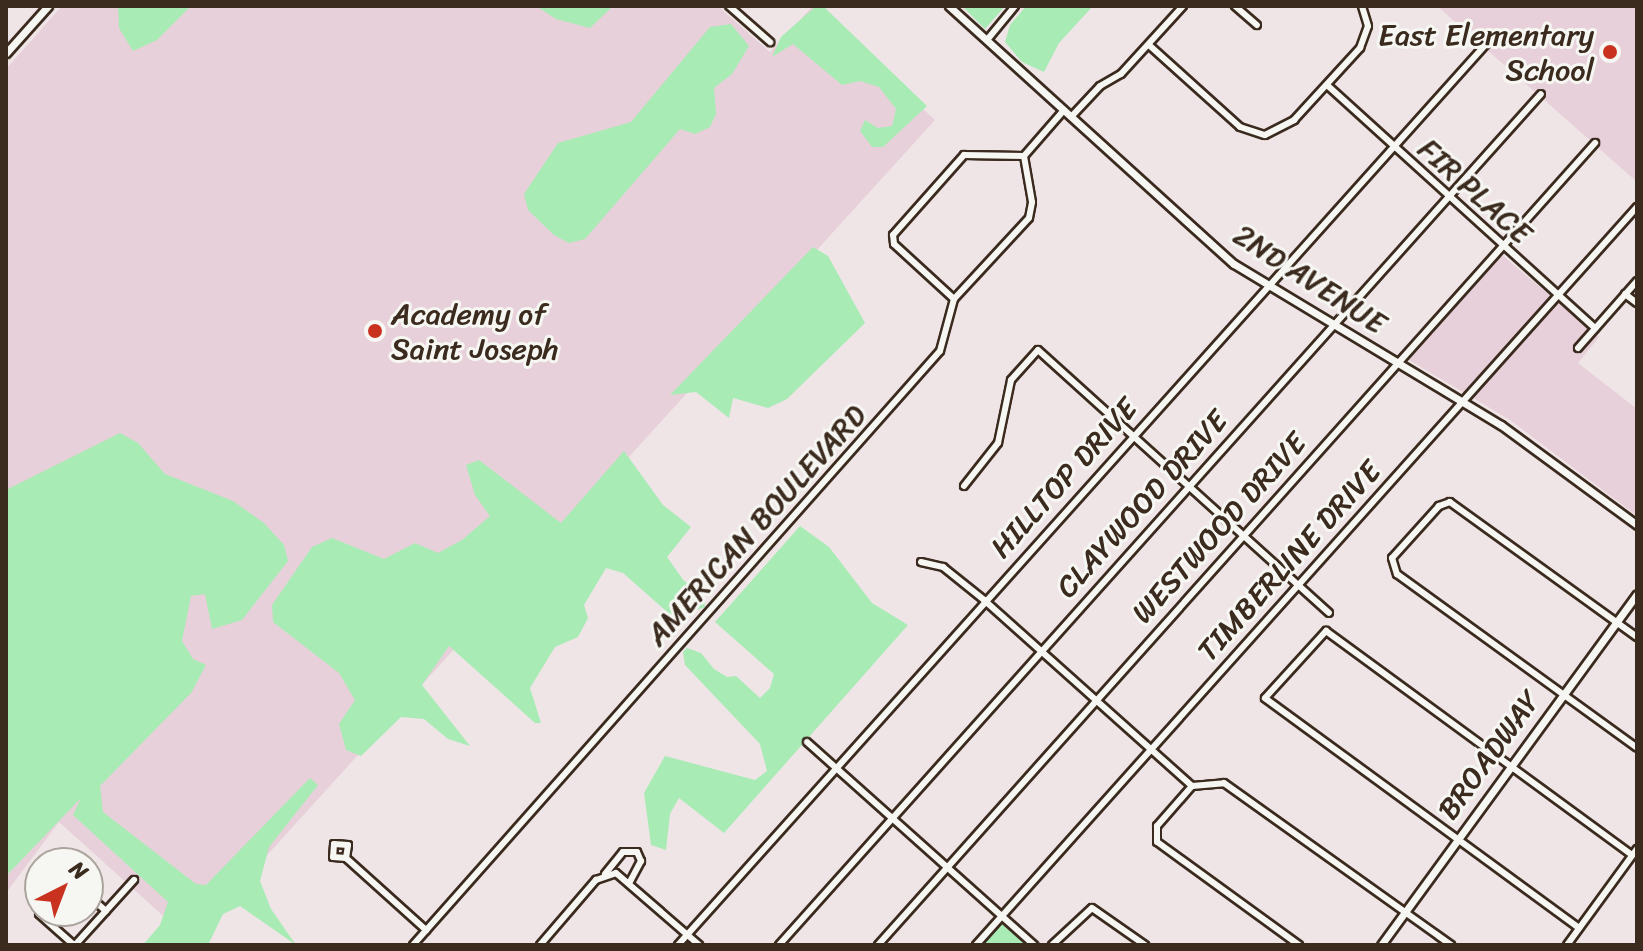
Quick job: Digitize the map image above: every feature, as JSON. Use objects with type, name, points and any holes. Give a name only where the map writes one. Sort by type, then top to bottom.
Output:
[{"type":"street","points":[[6,53],[48,6]]},
{"type":"street","points":[[729,6],[770,42]]},
{"type":"street","name":"2ND AVENUE","points":[[949,6],[1234,264],[1501,425],[1637,525]]},
{"type":"street","points":[[987,40],[1015,6]]},
{"type":"street","points":[[954,299],[894,244],[893,235],[964,155],[1024,156],[1149,45],[1183,6]]},
{"type":"street","points":[[1235,6],[1257,25]]},
{"type":"street","points":[[1149,45],[1252,133],[1265,135],[1287,127],[1366,38],[1362,6]]},
{"type":"street","name":"HILLTOP DRIVE","points":[[678,945],[984,600],[1486,44]]},
{"type":"street","name":"FIR PLACE","points":[[1327,85],[1595,328]]},
{"type":"street","name":"CLAYWOOD DRIVE","points":[[779,945],[1541,94]]},
{"type":"street","name":"WESTWOOD DRIVE","points":[[878,945],[1094,699],[1595,143]]},
{"type":"street","name":"AMERICAN BOULEVARD","points":[[413,945],[940,351],[954,299],[1029,218],[1032,202],[1024,156]]},
{"type":"street","name":"TIMBERLINE DRIVE","points":[[976,945],[1637,207]]},
{"type":"street","points":[[1578,348],[1637,281]]},
{"type":"street","points":[[1625,294],[1637,303]]},
{"type":"street","points":[[964,486],[998,443],[1011,380],[1038,350],[1329,613]]},
{"type":"street","points":[[1637,637],[1446,502],[1392,558],[1393,568],[1637,748]]},
{"type":"street","points":[[921,562],[943,567],[984,600],[1192,786]]},
{"type":"street","name":"BROADWAY","points":[[1381,945],[1637,594]]},
{"type":"street","points":[[1567,945],[1634,852],[1511,767],[1326,631],[1265,698],[1579,928]]},
{"type":"street","points":[[807,742],[1034,945]]},
{"type":"street","points":[[1299,945],[1157,842],[1155,828],[1192,786],[1224,783],[1451,945]]},
{"type":"street","points":[[540,945],[623,852],[637,852],[641,861],[630,882]]},
{"type":"street","points":[[346,858],[426,930]]},
{"type":"street","points":[[605,874],[630,882],[699,945]]},
{"type":"street","points":[[54,927],[74,945],[134,880]]},
{"type":"street","points":[[1052,945],[1092,908],[1145,945]]},
{"type":"shaded area","name":"Academy of Saint Joseph","points":[[62,6],[718,6],[770,52],[812,7],[935,120],[190,940],[104,863],[104,847],[87,847],[59,822],[40,847],[24,847],[24,869],[6,893],[6,69]]},
{"type":"shaded area","points":[[1437,6],[1637,6],[1637,182],[1542,98]]},
{"type":"shaded area","points":[[1502,255],[1599,337],[1578,363],[1637,409],[1637,516],[1510,420],[1409,360]]},
{"type":"green space","points":[[118,6],[191,6],[157,40],[133,51],[119,28]]},
{"type":"green space","points":[[536,6],[613,6],[590,28],[556,19]]},
{"type":"green space","points":[[816,6],[823,6],[927,106],[883,147],[872,147],[860,131],[865,120],[878,128],[892,126],[896,109],[879,87],[860,81],[842,85],[793,44],[772,57],[781,37]]},
{"type":"green space","points":[[962,6],[1005,6],[985,29]]},
{"type":"green space","points":[[1026,6],[1093,6],[1059,43],[1044,72],[1022,62],[1005,42],[1010,25]]},
{"type":"green space","points":[[731,24],[749,46],[732,74],[714,88],[716,114],[710,127],[695,134],[680,129],[585,239],[569,243],[554,235],[528,210],[524,194],[558,143],[631,122],[710,27]]},
{"type":"green space","points":[[813,247],[828,256],[865,323],[787,399],[768,408],[733,398],[729,418],[696,392],[670,395]]},
{"type":"green space","points":[[120,433],[138,443],[165,474],[233,501],[264,523],[284,545],[288,561],[242,620],[212,629],[205,594],[191,596],[182,641],[193,659],[206,665],[191,693],[100,786],[103,812],[196,884],[206,885],[310,778],[318,785],[269,847],[260,881],[271,909],[296,945],[240,906],[223,914],[208,945],[143,945],[160,925],[168,902],[73,815],[81,798],[34,847],[24,847],[24,857],[6,876],[6,490]]},
{"type":"green space","points":[[624,451],[663,505],[691,527],[667,557],[684,581],[703,591],[705,607],[674,618],[623,573],[606,568],[584,605],[588,618],[578,637],[555,647],[530,688],[541,723],[535,723],[449,646],[422,685],[470,746],[448,739],[424,719],[401,717],[361,756],[346,750],[339,724],[355,700],[339,673],[273,622],[272,605],[312,547],[332,538],[384,559],[415,543],[438,553],[462,540],[490,516],[475,495],[466,465],[479,460],[561,523]]},
{"type":"green space","points":[[800,526],[829,547],[872,603],[908,625],[724,833],[679,798],[670,814],[666,850],[651,845],[644,793],[665,756],[755,780],[767,771],[760,744],[685,665],[683,652],[687,648],[701,653],[714,669],[727,677],[736,676],[760,698],[770,688],[774,674],[715,622]]},
{"type":"green space","points":[[1004,923],[1025,945],[979,945],[994,928]]},
{"type":"place","name":"East Elementary School","points":[[1610,52]]},
{"type":"place","name":"Academy of Saint Joseph","points":[[375,331]]}]
